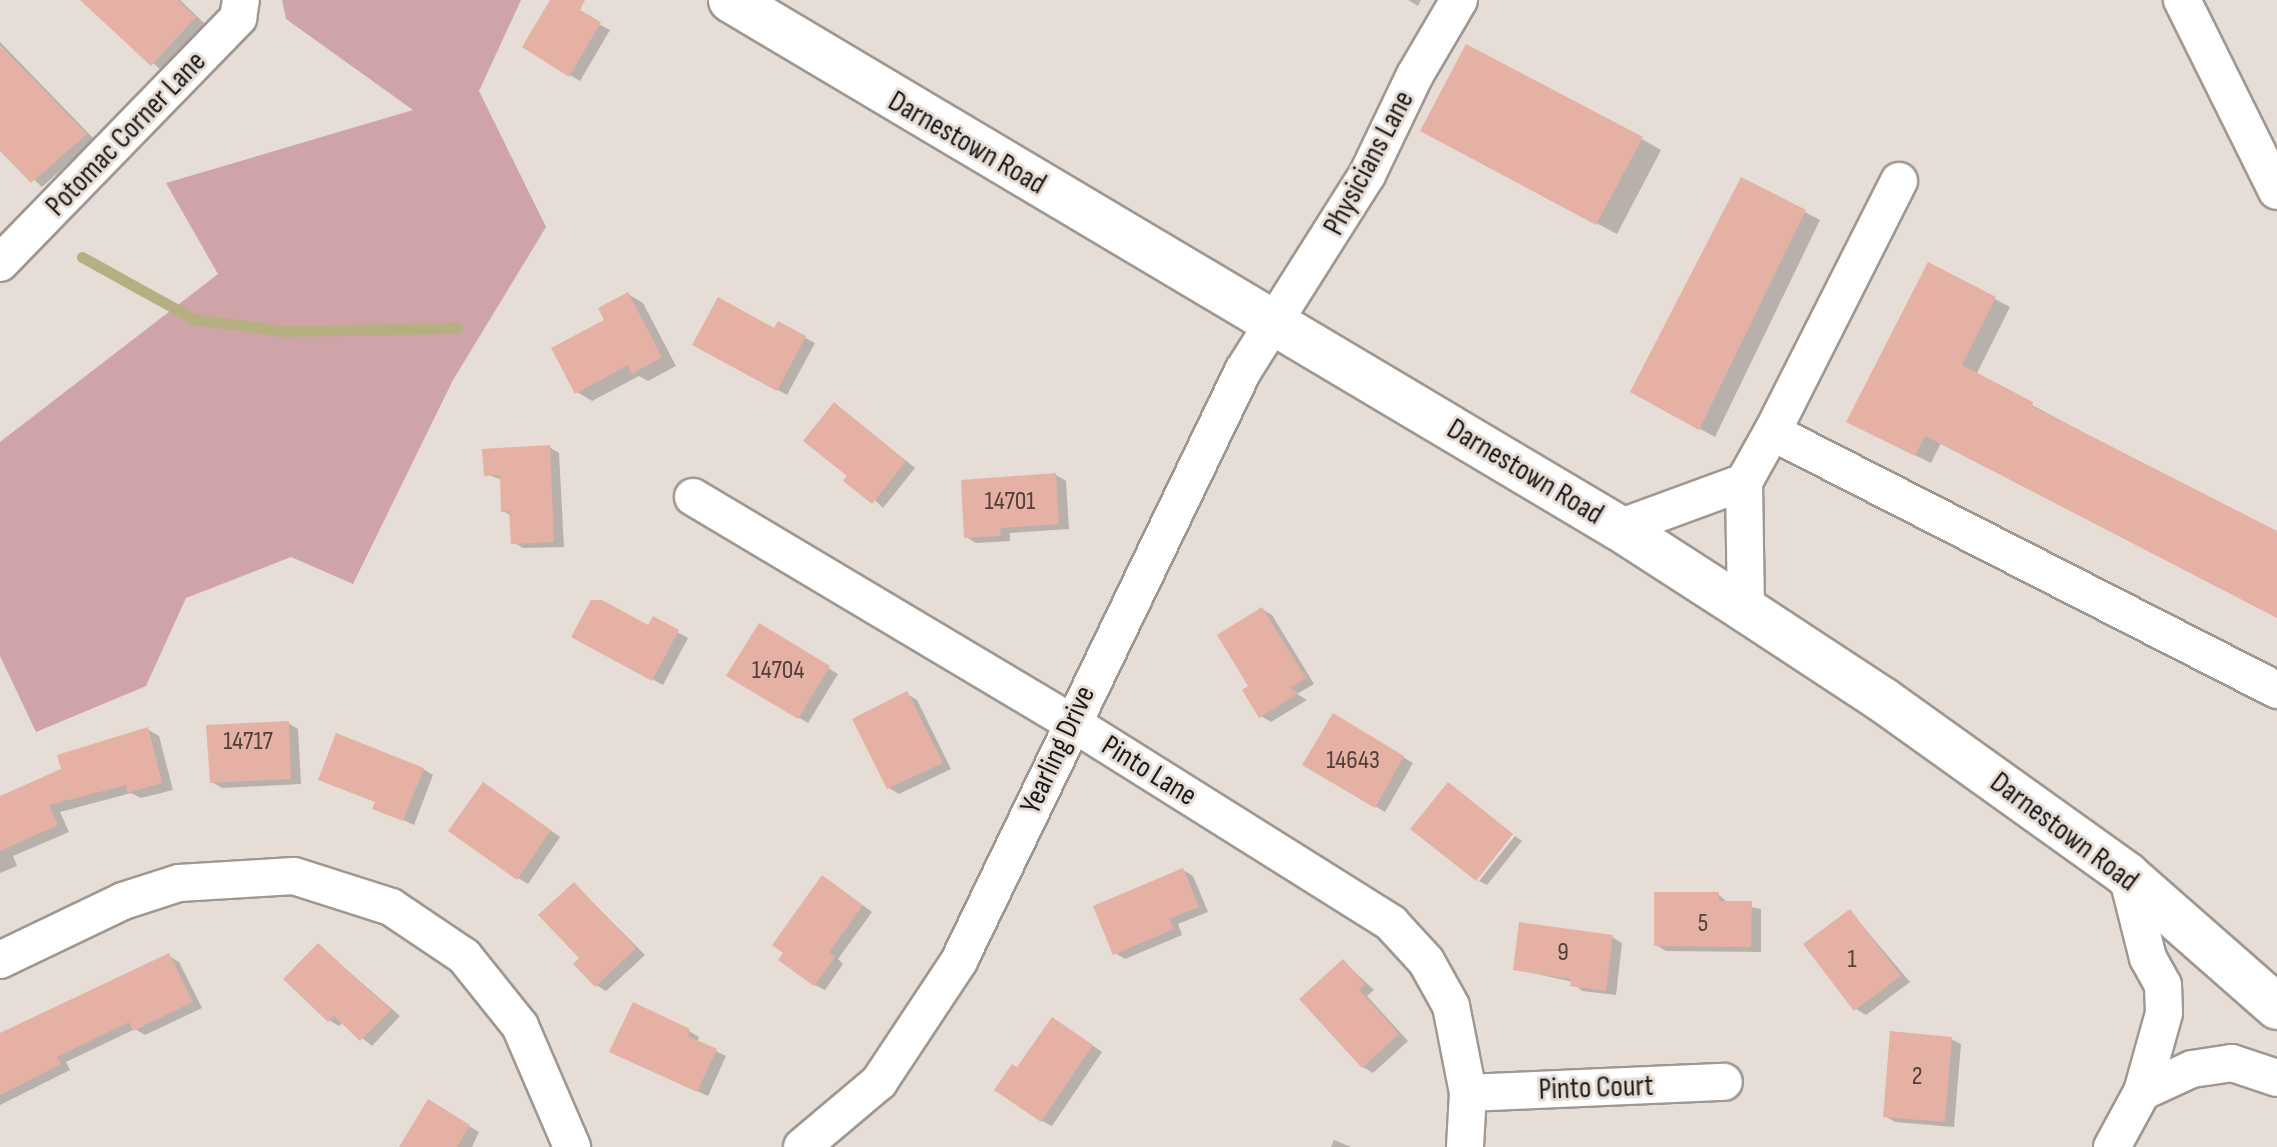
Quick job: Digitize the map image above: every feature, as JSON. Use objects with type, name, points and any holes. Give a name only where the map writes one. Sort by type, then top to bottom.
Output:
[{"type":"main road","name":"Darnestown Road","points":[[731,0],[1619,528],[1746,610],[1883,700],[2127,875],[2277,1007]]},
{"type":"street","name":"Potomac Corner Lane","points":[[6,243],[238,18],[241,0]]},
{"type":"street","name":"Physicians Lane","points":[[1275,324],[1367,175],[1415,75],[1459,0]]},
{"type":"street","points":[[2182,0],[2277,191]]},
{"type":"street","points":[[1746,610],[1744,482],[1899,181]]},
{"type":"street","name":"Yearling Drive","points":[[802,1147],[879,1082],[959,961],[1071,722],[1243,371],[1275,324]]},
{"type":"street","points":[[1772,432],[2277,690]]},
{"type":"street","points":[[1619,528],[1744,482]]},
{"type":"street","name":"Pinto Lane","points":[[693,497],[1071,722],[1391,923],[1426,961],[1451,1006],[1468,1093],[1465,1147]]},
{"type":"street","points":[[2112,1147],[2142,1092],[2164,1013],[2163,985],[2148,958],[2127,875]]},
{"type":"street","points":[[0,960],[123,901],[179,883],[294,876],[391,907],[464,956],[520,1026],[572,1147]]},
{"type":"street","points":[[2142,1092],[2192,1069],[2232,1063],[2277,1078]]},
{"type":"street","name":"Pinto Court","points":[[1468,1093],[1724,1082]]},
{"type":"shaded area","points":[[282,0],[521,0],[479,91],[546,227],[453,380],[353,584],[291,557],[186,598],[146,686],[36,732],[0,656],[0,442],[218,274],[166,183],[413,110],[286,19]]},
{"type":"building","points":[[80,0],[178,0],[196,17],[151,66]]},
{"type":"building","points":[[550,0],[585,0],[580,10],[601,22],[569,77],[522,47]]},
{"type":"building","points":[[1466,44],[1643,137],[1596,225],[1420,131]]},
{"type":"building","points":[[0,45],[87,134],[31,183],[0,151]]},
{"type":"building","points":[[1741,177],[1806,210],[1699,430],[1630,392]]},
{"type":"building","points":[[1928,262],[1996,297],[1962,365],[2033,402],[2032,406],[2277,531],[2277,618],[1925,436],[1915,456],[1846,422]]},
{"type":"building","points":[[628,292],[662,357],[632,374],[628,365],[575,394],[551,348],[604,320],[598,308]]},
{"type":"building","points":[[718,297],[774,328],[778,321],[806,336],[777,391],[692,345]]},
{"type":"building","points":[[834,402],[906,461],[872,504],[843,481],[847,476],[803,441]]},
{"type":"building","points":[[550,445],[554,542],[511,544],[509,511],[501,512],[500,475],[484,476],[482,449]]},
{"type":"building","points":[[1056,473],[1059,524],[1000,528],[1001,536],[964,538],[961,480]]},
{"type":"building","points":[[591,600],[602,600],[648,625],[653,616],[679,630],[652,681],[571,637]]},
{"type":"building","points":[[1262,607],[1306,678],[1290,688],[1299,693],[1259,718],[1242,690],[1248,686],[1217,635]]},
{"type":"building","points":[[759,623],[830,666],[798,719],[726,676]]},
{"type":"building","points":[[907,691],[943,763],[887,789],[852,719]]},
{"type":"building","points":[[1333,713],[1404,756],[1375,808],[1302,765]]},
{"type":"building","points":[[289,721],[291,779],[210,783],[206,725]]},
{"type":"building","points":[[148,727],[162,783],[127,793],[126,785],[49,805],[58,825],[0,851],[0,796],[61,769],[57,755]]},
{"type":"building","points":[[336,733],[424,768],[403,821],[372,809],[375,802],[318,780]]},
{"type":"building","points":[[483,782],[551,830],[517,880],[448,831]]},
{"type":"building","points":[[1448,782],[1513,834],[1476,881],[1410,829]]},
{"type":"building","points":[[1183,868],[1199,907],[1169,919],[1174,929],[1113,955],[1093,906]]},
{"type":"building","points":[[822,875],[863,905],[829,952],[835,957],[814,986],[778,960],[783,953],[772,945]]},
{"type":"building","points":[[574,882],[636,948],[595,987],[573,964],[579,958],[538,915]]},
{"type":"building","points":[[1654,892],[1719,892],[1719,901],[1752,901],[1751,947],[1654,946]]},
{"type":"building","points":[[1850,909],[1901,976],[1854,1011],[1803,944]]},
{"type":"building","points":[[1519,922],[1613,935],[1606,991],[1570,986],[1571,979],[1513,970]]},
{"type":"building","points":[[318,943],[391,1010],[360,1041],[334,1016],[328,1022],[283,979]]},
{"type":"building","points":[[169,953],[193,1002],[133,1031],[129,1022],[57,1057],[61,1064],[0,1095],[0,1033]]},
{"type":"building","points":[[1343,959],[1365,984],[1359,990],[1399,1034],[1362,1068],[1299,999]]},
{"type":"building","points":[[633,1002],[690,1029],[688,1036],[717,1049],[697,1092],[609,1052]]},
{"type":"building","points":[[1052,1017],[1093,1045],[1041,1122],[994,1090],[1012,1064],[1017,1067]]},
{"type":"building","points":[[1890,1031],[1952,1037],[1945,1122],[1883,1117]]},
{"type":"building","points":[[428,1099],[470,1125],[457,1147],[399,1147]]},
{"type":"waterway","points":[[82,257],[194,319],[283,331],[457,328]]}]
